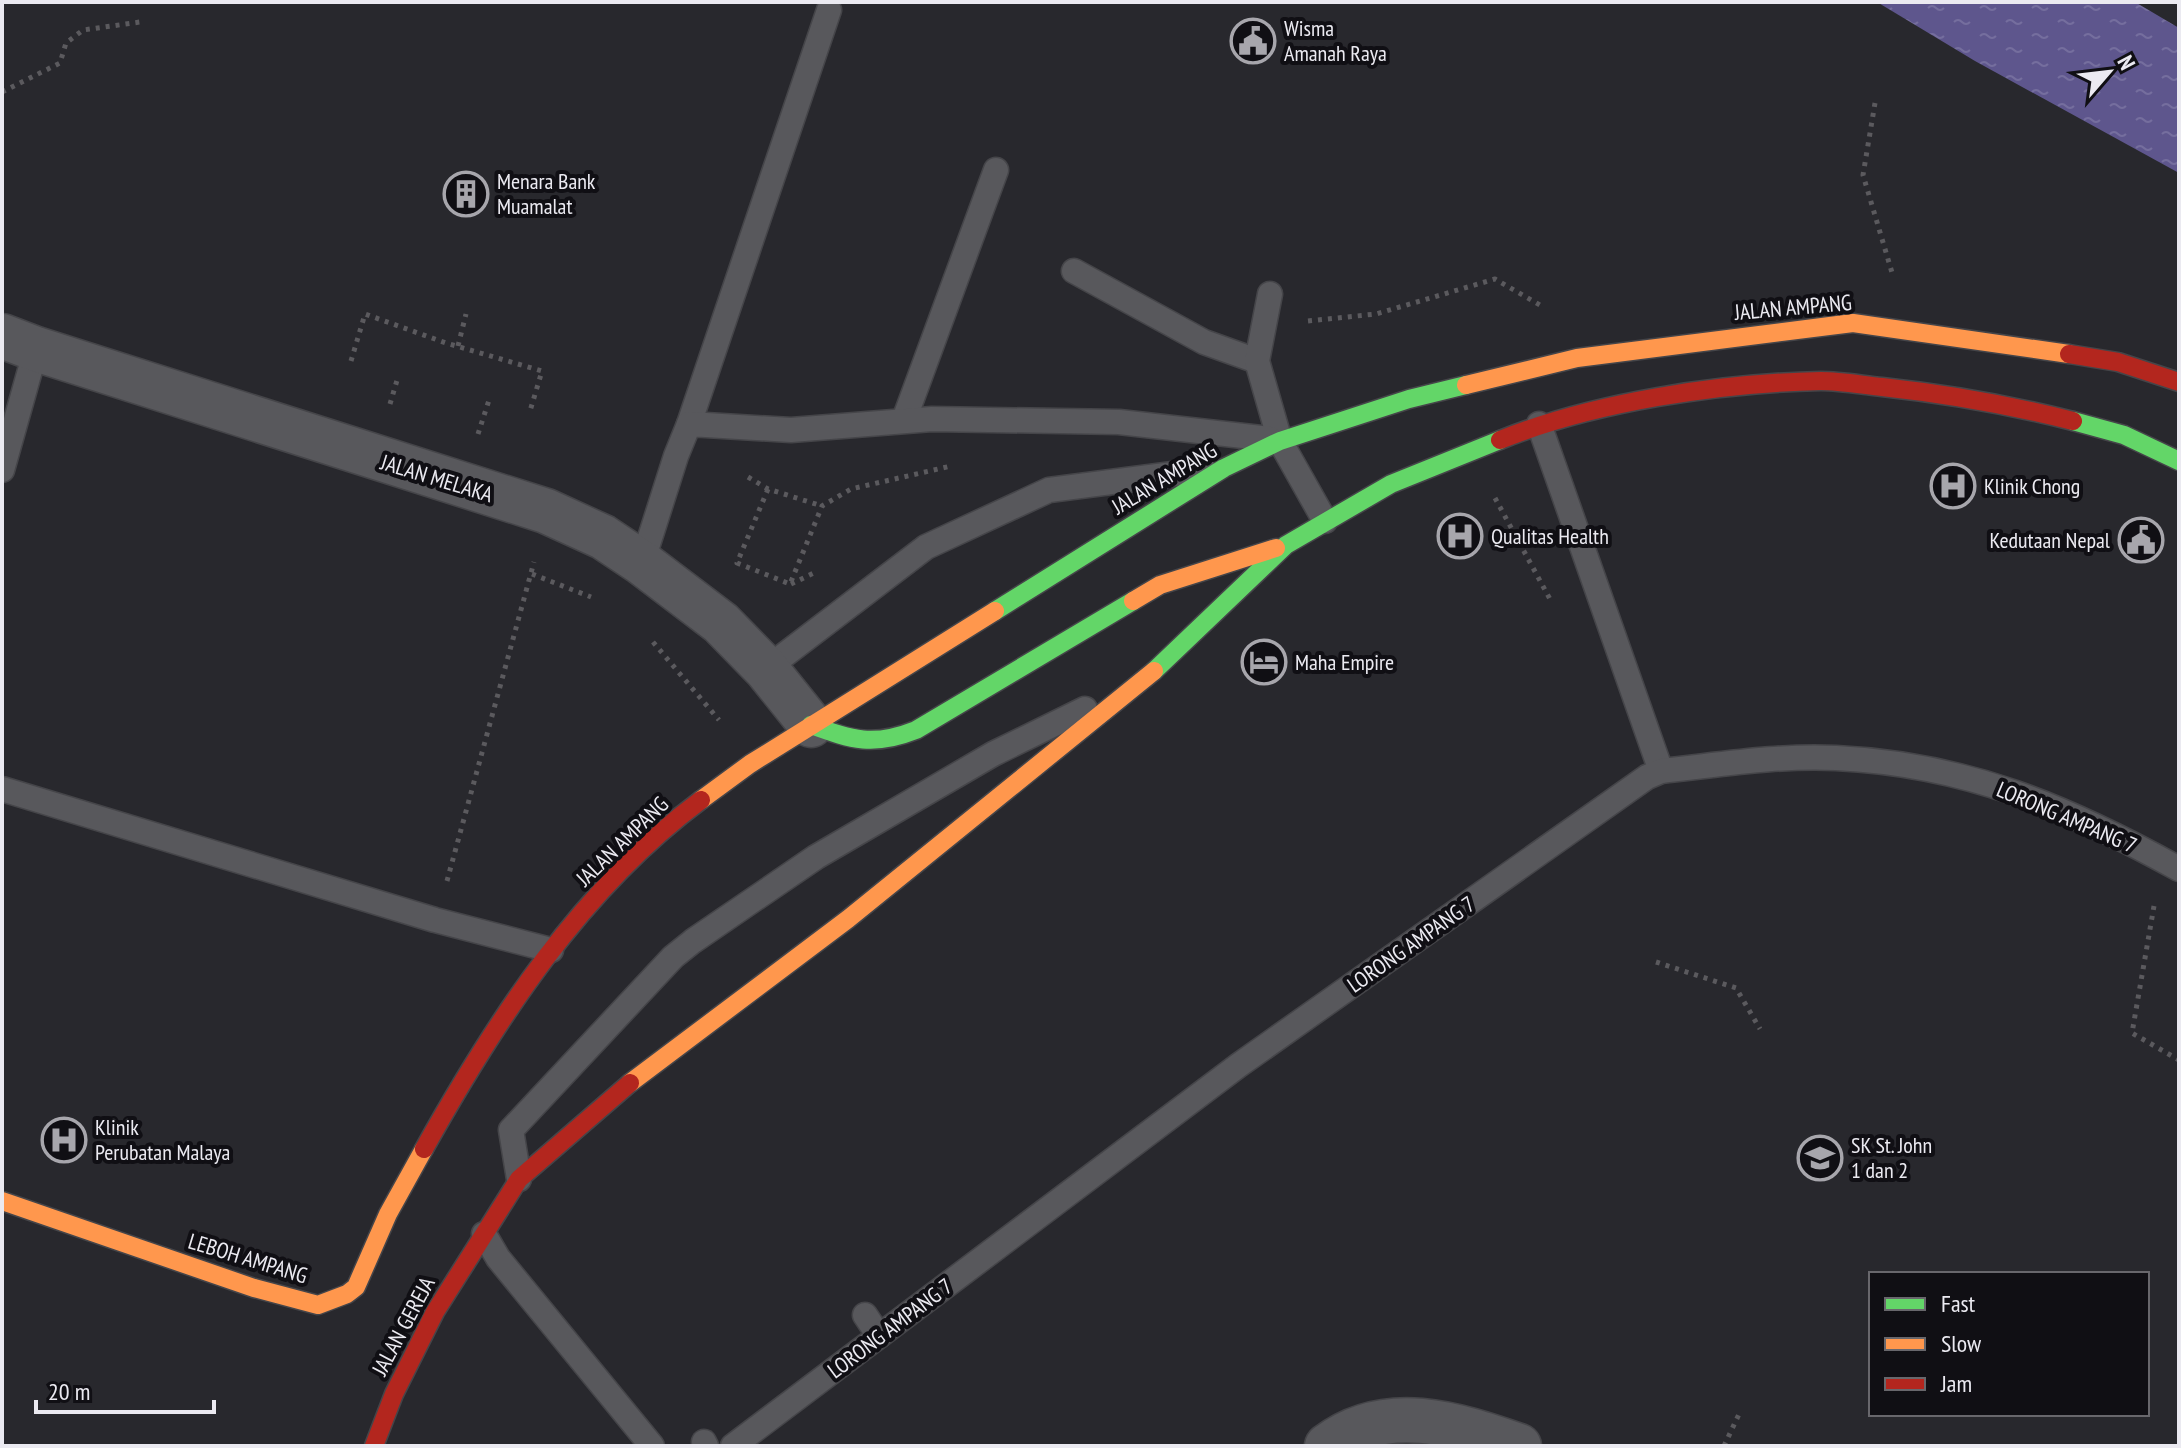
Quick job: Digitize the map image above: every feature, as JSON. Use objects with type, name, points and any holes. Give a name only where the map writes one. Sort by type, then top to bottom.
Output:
[{"type":"street","name":"JALAN AMPANG","points":[[412,1172],[472,1063],[551,950],[618,873],[693,806],[811,725],[1224,468],[1280,441],[1409,399],[1577,358],[1853,323],[2118,362],[2179,382]]},
{"type":"street","name":"JALAN MELAKA","points":[[19,342],[546,511],[603,537],[721,623],[766,669],[811,725]]},
{"type":"street","points":[[484,1234],[519,1179],[643,1072],[848,919],[1148,677],[1286,545],[1391,484],[1539,424],[1611,406],[1729,388],[1824,381],[2014,406],[2124,435],[2179,461]]},
{"type":"street","points":[[811,725],[857,741],[889,742],[916,730],[1160,585],[1286,545]]},
{"type":"street","name":"LEBOH AMPANG","points":[[2,1201],[254,1288],[318,1305],[347,1294],[356,1287],[388,1214],[412,1172]]},
{"type":"street","name":"JALAN GEREJA","points":[[374,1446],[394,1394],[435,1312],[484,1234]]},
{"type":"street","points":[[1327,1446],[1340,1436],[1367,1426],[1399,1420],[1433,1420],[1519,1446]]},
{"type":"lane","points":[[642,563],[829,10]]},
{"type":"lane","points":[[904,420],[996,170]]},
{"type":"lane","points":[[1074,271],[1204,342],[1257,361]]},
{"type":"lane","points":[[1270,294],[1257,361],[1280,441],[1325,521]]},
{"type":"lane","points":[[2,470],[19,342]]},
{"type":"lane","points":[[689,424],[791,430],[904,420],[1119,422],[1280,441]]},
{"type":"lane","points":[[1539,424],[1661,771]]},
{"type":"lane","points":[[766,669],[926,547],[1049,490],[1224,468]]},
{"type":"lane","points":[[519,1179],[511,1130],[673,957],[693,941],[816,857],[993,754],[1148,677]]},
{"type":"lane","name":"LORONG AMPANG 7","points":[[733,1446],[1239,1065],[1647,777],[1661,771],[1766,759],[1836,758],[1947,771],[2032,797],[2115,833],[2179,869]]},
{"type":"lane","points":[[2,789],[287,865],[435,920],[551,950]]},
{"type":"lane","points":[[484,1234],[498,1258],[652,1446]]},
{"type":"lane","points":[[865,1315],[879,1336]]},
{"type":"path","points":[[2,92],[60,63],[66,43],[83,30],[140,22]]},
{"type":"path","points":[[1875,103],[1863,175],[1907,330]]},
{"type":"path","points":[[1263,325],[1376,314],[1495,279],[1540,305]]},
{"type":"path","points":[[351,361],[365,314],[542,371],[530,411]]},
{"type":"path","points":[[458,346],[466,314]]},
{"type":"path","points":[[748,477],[768,489],[822,506],[790,584],[737,563],[768,489]]},
{"type":"path","points":[[435,920],[532,574],[546,511]]},
{"type":"path","points":[[532,574],[595,599]]},
{"type":"path","points":[[648,636],[723,725]]},
{"type":"path","points":[[2157,893],[2132,1033],[2179,1060]]},
{"type":"path","points":[[1656,962],[1736,988],[1760,1029]]},
{"type":"path","points":[[1724,1446],[1740,1412]]},
{"type":"water","points":[[1877,2],[2135,2],[2179,28],[2179,173],[1975,61]]},
{"type":"traffic: fast","points":[[995,611],[1224,468],[1280,441],[1409,399],[1466,385]]},
{"type":"traffic: fast","points":[[2073,421],[2124,435],[2179,461]]},
{"type":"traffic: fast","points":[[1154,671],[1286,545],[1391,484],[1500,440]]},
{"type":"traffic: fast","points":[[811,725],[863,740],[887,738],[916,730],[1133,601]]},
{"type":"traffic: slow","points":[[1466,385],[1577,358],[1853,323],[2069,354]]},
{"type":"traffic: slow","points":[[1133,601],[1160,585],[1276,548]]},
{"type":"traffic: slow","points":[[701,800],[750,764],[995,611]]},
{"type":"traffic: slow","points":[[630,1083],[848,919],[1154,671]]},
{"type":"traffic: slow","points":[[2,1201],[254,1288],[318,1305],[347,1294],[356,1287],[388,1214],[424,1149]]},
{"type":"traffic: jam","points":[[2069,354],[2118,362],[2179,382]]},
{"type":"traffic: jam","points":[[1500,440],[1576,415],[1658,397],[1741,386],[1821,381],[1954,397],[2073,421]]},
{"type":"traffic: jam","points":[[424,1149],[481,1053],[544,960],[617,874],[701,800]]},
{"type":"traffic: jam","points":[[374,1446],[394,1394],[435,1312],[519,1179],[630,1083]]},
{"type":"place","name":"Wisma Amanah Raya","points":[[1253,41]]},
{"type":"place","name":"Menara Bank Muamalat","points":[[466,194]]},
{"type":"place","name":"Klinik Chong","points":[[1953,486]]},
{"type":"place","name":"Qualitas Health","points":[[1460,536]]},
{"type":"place","name":"Kedutaan Nepal","points":[[2141,540]]},
{"type":"place","name":"Maha Empire","points":[[1264,662]]},
{"type":"place","name":"Klinik Perubatan Malaya","points":[[64,1140]]},
{"type":"place","name":"SK St. John 1 dan 2","points":[[1820,1158]]}]
